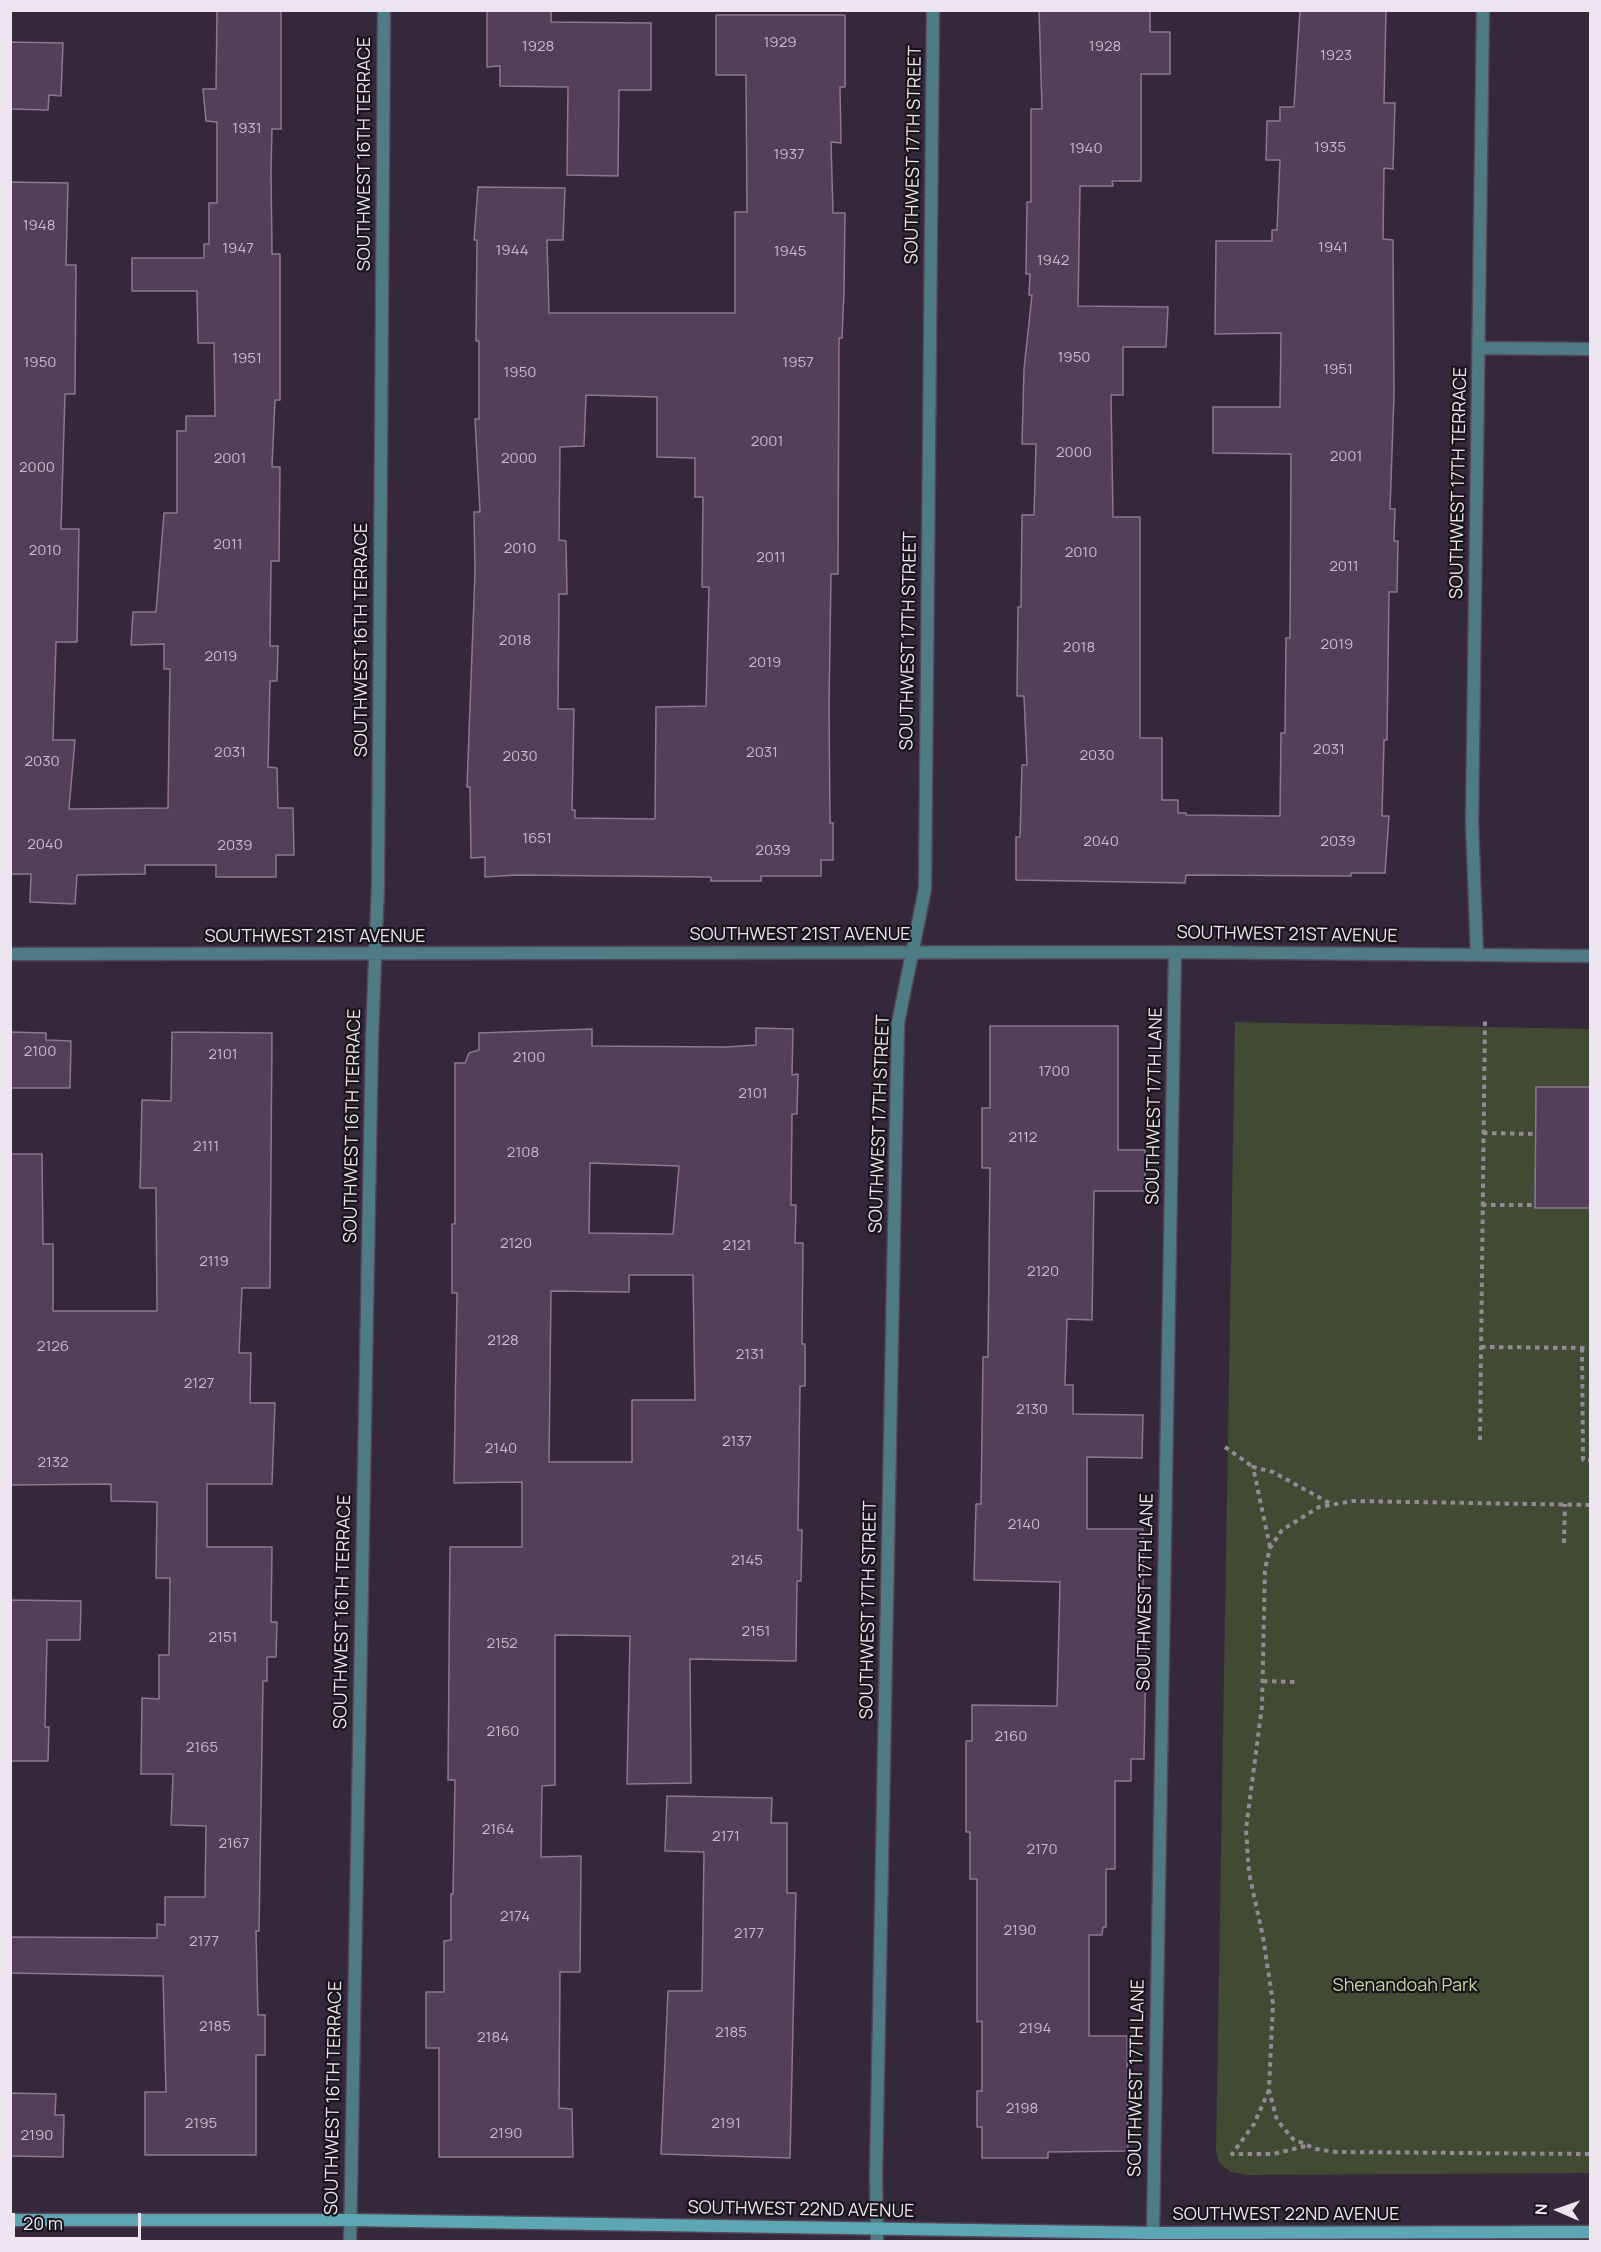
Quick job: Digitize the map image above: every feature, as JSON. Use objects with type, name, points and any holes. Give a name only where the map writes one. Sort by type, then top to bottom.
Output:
[{"type":"main road","name":"SOUTHWEST 22ND AVENUE","points":[[10,2220],[350,2220],[877,2236],[1153,2234],[1516,2236],[1590,2232]]},
{"type":"street","name":"SOUTHWEST 16TH TERRACE","points":[[350,2241],[378,873],[384,10]]},
{"type":"street","name":"SOUTHWEST 17TH STREET","points":[[877,2236],[898,1023],[925,889],[933,10]]},
{"type":"street","name":"SOUTHWEST 17TH TERRACE","points":[[1477,955],[1472,824],[1483,10]]},
{"type":"street","points":[[1479,348],[1590,349]]},
{"type":"street","name":"SOUTHWEST 21ST AVENUE","points":[[10,954],[1175,952],[1590,956]]},
{"type":"street","name":"SOUTHWEST 17TH LANE","points":[[1153,2234],[1175,952]]},
{"type":"path","points":[[1480,1440],[1485,1018]]},
{"type":"path","points":[[1483,1133],[1536,1134]]},
{"type":"path","points":[[1482,1205],[1535,1205]]},
{"type":"path","points":[[1481,1347],[1590,1348]]},
{"type":"path","points":[[1582,1348],[1583,1460],[1590,1460]]},
{"type":"path","points":[[1225,1447],[1253,1467],[1273,1472],[1331,1504]]},
{"type":"path","points":[[1253,1467],[1270,1548]]},
{"type":"path","points":[[1590,1505],[1353,1501],[1319,1507],[1282,1530],[1270,1548],[1265,1569],[1259,1748],[1246,1812],[1249,1873],[1263,1937],[1273,2003],[1269,2090],[1277,2120],[1293,2139],[1306,2146],[1336,2152],[1590,2154]]},
{"type":"path","points":[[1564,1543],[1565,1504]]},
{"type":"path","points":[[1263,1681],[1295,1683]]},
{"type":"path","points":[[1269,2090],[1254,2124],[1232,2154],[1273,2154],[1306,2146]]},
{"type":"green space","name":"Shenandoah Park","points":[[1235,1022],[1590,1029],[1590,2173],[1247,2175],[1231,2172],[1219,2163],[1216,2151]]},
{"type":"building","points":[[217,10],[281,10],[281,129],[272,129],[271,170],[272,254],[280,254],[280,400],[275,400],[272,467],[280,467],[279,561],[271,561],[270,646],[278,646],[277,681],[270,681],[268,767],[277,768],[278,808],[293,808],[294,855],[276,855],[276,877],[216,877],[216,865],[145,865],[145,874],[77,875],[75,904],[30,902],[31,874],[10,874],[10,182],[68,183],[66,265],[76,265],[75,394],[65,394],[61,529],[79,529],[77,642],[56,642],[53,740],[75,740],[69,809],[168,808],[170,669],[164,669],[164,644],[131,645],[133,612],[156,612],[164,513],[177,513],[177,431],[186,431],[186,416],[215,416],[214,343],[198,343],[197,291],[132,291],[132,258],[204,258],[204,244],[209,244],[209,203],[217,203],[217,122],[206,121],[203,89],[216,89]]},
{"type":"building","points":[[487,10],[551,10],[551,22],[651,23],[651,90],[619,90],[618,176],[567,175],[568,87],[500,86],[500,66],[487,67]]},
{"type":"building","points":[[1039,10],[1150,10],[1150,32],[1170,32],[1170,74],[1141,74],[1141,181],[1112,181],[1113,186],[1080,186],[1078,306],[1168,307],[1166,347],[1123,347],[1123,395],[1111,395],[1113,517],[1140,517],[1140,738],[1162,738],[1162,800],[1178,800],[1178,813],[1186,813],[1186,815],[1280,816],[1281,733],[1285,733],[1286,638],[1290,638],[1291,454],[1213,453],[1213,407],[1280,407],[1281,333],[1215,334],[1216,241],[1272,241],[1272,230],[1277,230],[1280,160],[1266,160],[1267,121],[1280,121],[1280,107],[1294,107],[1300,10],[1386,10],[1384,103],[1395,103],[1393,169],[1384,168],[1383,239],[1393,240],[1394,395],[1390,509],[1395,509],[1394,541],[1398,541],[1397,592],[1389,592],[1387,740],[1384,740],[1382,816],[1389,816],[1385,873],[1351,873],[1351,876],[1186,875],[1185,883],[1016,880],[1016,837],[1020,837],[1022,765],[1027,765],[1024,696],[1017,696],[1022,515],[1034,515],[1036,444],[1022,444],[1024,369],[1032,295],[1029,295],[1030,274],[1026,274],[1027,202],[1031,202],[1031,109],[1042,109]]},
{"type":"building","points":[[716,15],[845,15],[845,87],[840,87],[841,143],[831,142],[833,213],[845,213],[842,338],[839,338],[838,574],[831,574],[829,706],[830,823],[833,823],[833,860],[821,860],[821,876],[761,876],[761,881],[711,881],[711,877],[516,875],[485,877],[485,857],[471,858],[470,787],[467,787],[475,572],[474,512],[480,512],[475,419],[479,419],[479,341],[476,341],[477,240],[474,240],[478,187],[565,188],[563,240],[547,240],[549,313],[735,313],[735,212],[747,212],[746,75],[716,75]],"holes":[[[586,395],[657,397],[657,457],[695,458],[695,497],[703,497],[702,587],[709,587],[706,706],[656,707],[655,819],[575,818],[575,810],[572,810],[574,709],[558,709],[559,594],[567,594],[566,541],[559,540],[560,447],[584,446]]]},
{"type":"building","points":[[10,42],[63,43],[61,96],[49,95],[48,110],[10,109]]},
{"type":"building","points":[[990,1026],[1118,1026],[1118,1150],[1145,1150],[1145,1191],[1094,1191],[1092,1320],[1067,1319],[1065,1385],[1073,1385],[1073,1414],[1143,1415],[1142,1458],[1087,1457],[1087,1529],[1143,1529],[1143,1597],[1147,1597],[1144,1759],[1131,1759],[1131,1781],[1115,1781],[1115,1869],[1106,1869],[1106,1927],[1103,1927],[1102,1935],[1089,1935],[1089,2036],[1127,2036],[1128,2151],[1048,2152],[1048,2158],[982,2158],[982,2127],[977,2127],[977,2091],[982,2091],[982,2021],[977,2022],[977,1879],[970,1879],[970,1832],[966,1832],[966,1741],[972,1741],[972,1705],[1057,1706],[1060,1582],[974,1580],[976,1504],[981,1504],[983,1357],[988,1357],[990,1168],[982,1168],[982,1108],[990,1108]]},
{"type":"building","points":[[756,1028],[793,1029],[792,1075],[798,1074],[797,1114],[792,1114],[791,1205],[796,1205],[795,1243],[803,1243],[802,1344],[805,1344],[805,1386],[800,1386],[798,1530],[802,1530],[801,1581],[797,1581],[796,1661],[690,1659],[691,1783],[627,1784],[630,1636],[555,1635],[555,1785],[542,1786],[541,1857],[581,1856],[580,1972],[560,1972],[559,2108],[572,2109],[573,2157],[439,2157],[439,2048],[426,2048],[426,1992],[444,1992],[444,1941],[451,1940],[455,1780],[448,1780],[450,1547],[522,1547],[522,1482],[454,1483],[457,1293],[452,1293],[452,1224],[455,1224],[455,1063],[465,1063],[469,1053],[479,1050],[479,1033],[592,1029],[592,1046],[726,1047],[756,1045]],"holes":[[[590,1163],[679,1166],[673,1234],[589,1233]],[[629,1275],[693,1275],[695,1400],[632,1400],[632,1462],[549,1462],[551,1291],[629,1292]]]},
{"type":"building","points":[[10,1032],[46,1033],[46,1040],[71,1041],[70,1088],[10,1088]]},
{"type":"building","points":[[172,1032],[272,1033],[270,1288],[242,1288],[239,1353],[251,1353],[250,1403],[275,1403],[272,1484],[207,1484],[207,1547],[272,1547],[271,1622],[277,1622],[276,1657],[267,1657],[267,1681],[263,1681],[259,1931],[256,1931],[258,2015],[265,2015],[265,2055],[256,2055],[256,2155],[145,2155],[145,2092],[166,2092],[163,1976],[10,1973],[10,1937],[157,1938],[157,1924],[165,1925],[165,1897],[205,1897],[206,1826],[171,1825],[173,1774],[141,1774],[142,1698],[159,1699],[159,1655],[169,1655],[170,1578],[156,1578],[157,1502],[111,1501],[111,1484],[10,1485],[10,1154],[42,1154],[43,1244],[53,1244],[53,1311],[157,1311],[156,1188],[140,1188],[142,1100],[171,1101]]},
{"type":"building","points":[[1536,1087],[1590,1087],[1590,1208],[1535,1208]]},
{"type":"building","points":[[10,1600],[81,1601],[80,1640],[47,1640],[45,1727],[49,1727],[48,1761],[10,1761]]},
{"type":"building","points":[[667,1796],[772,1798],[771,1823],[787,1823],[787,1893],[796,1893],[790,2158],[661,2154],[668,1991],[702,1991],[704,1852],[665,1851]]},
{"type":"building","points":[[10,2093],[56,2094],[55,2115],[64,2115],[63,2157],[10,2156]]}]
